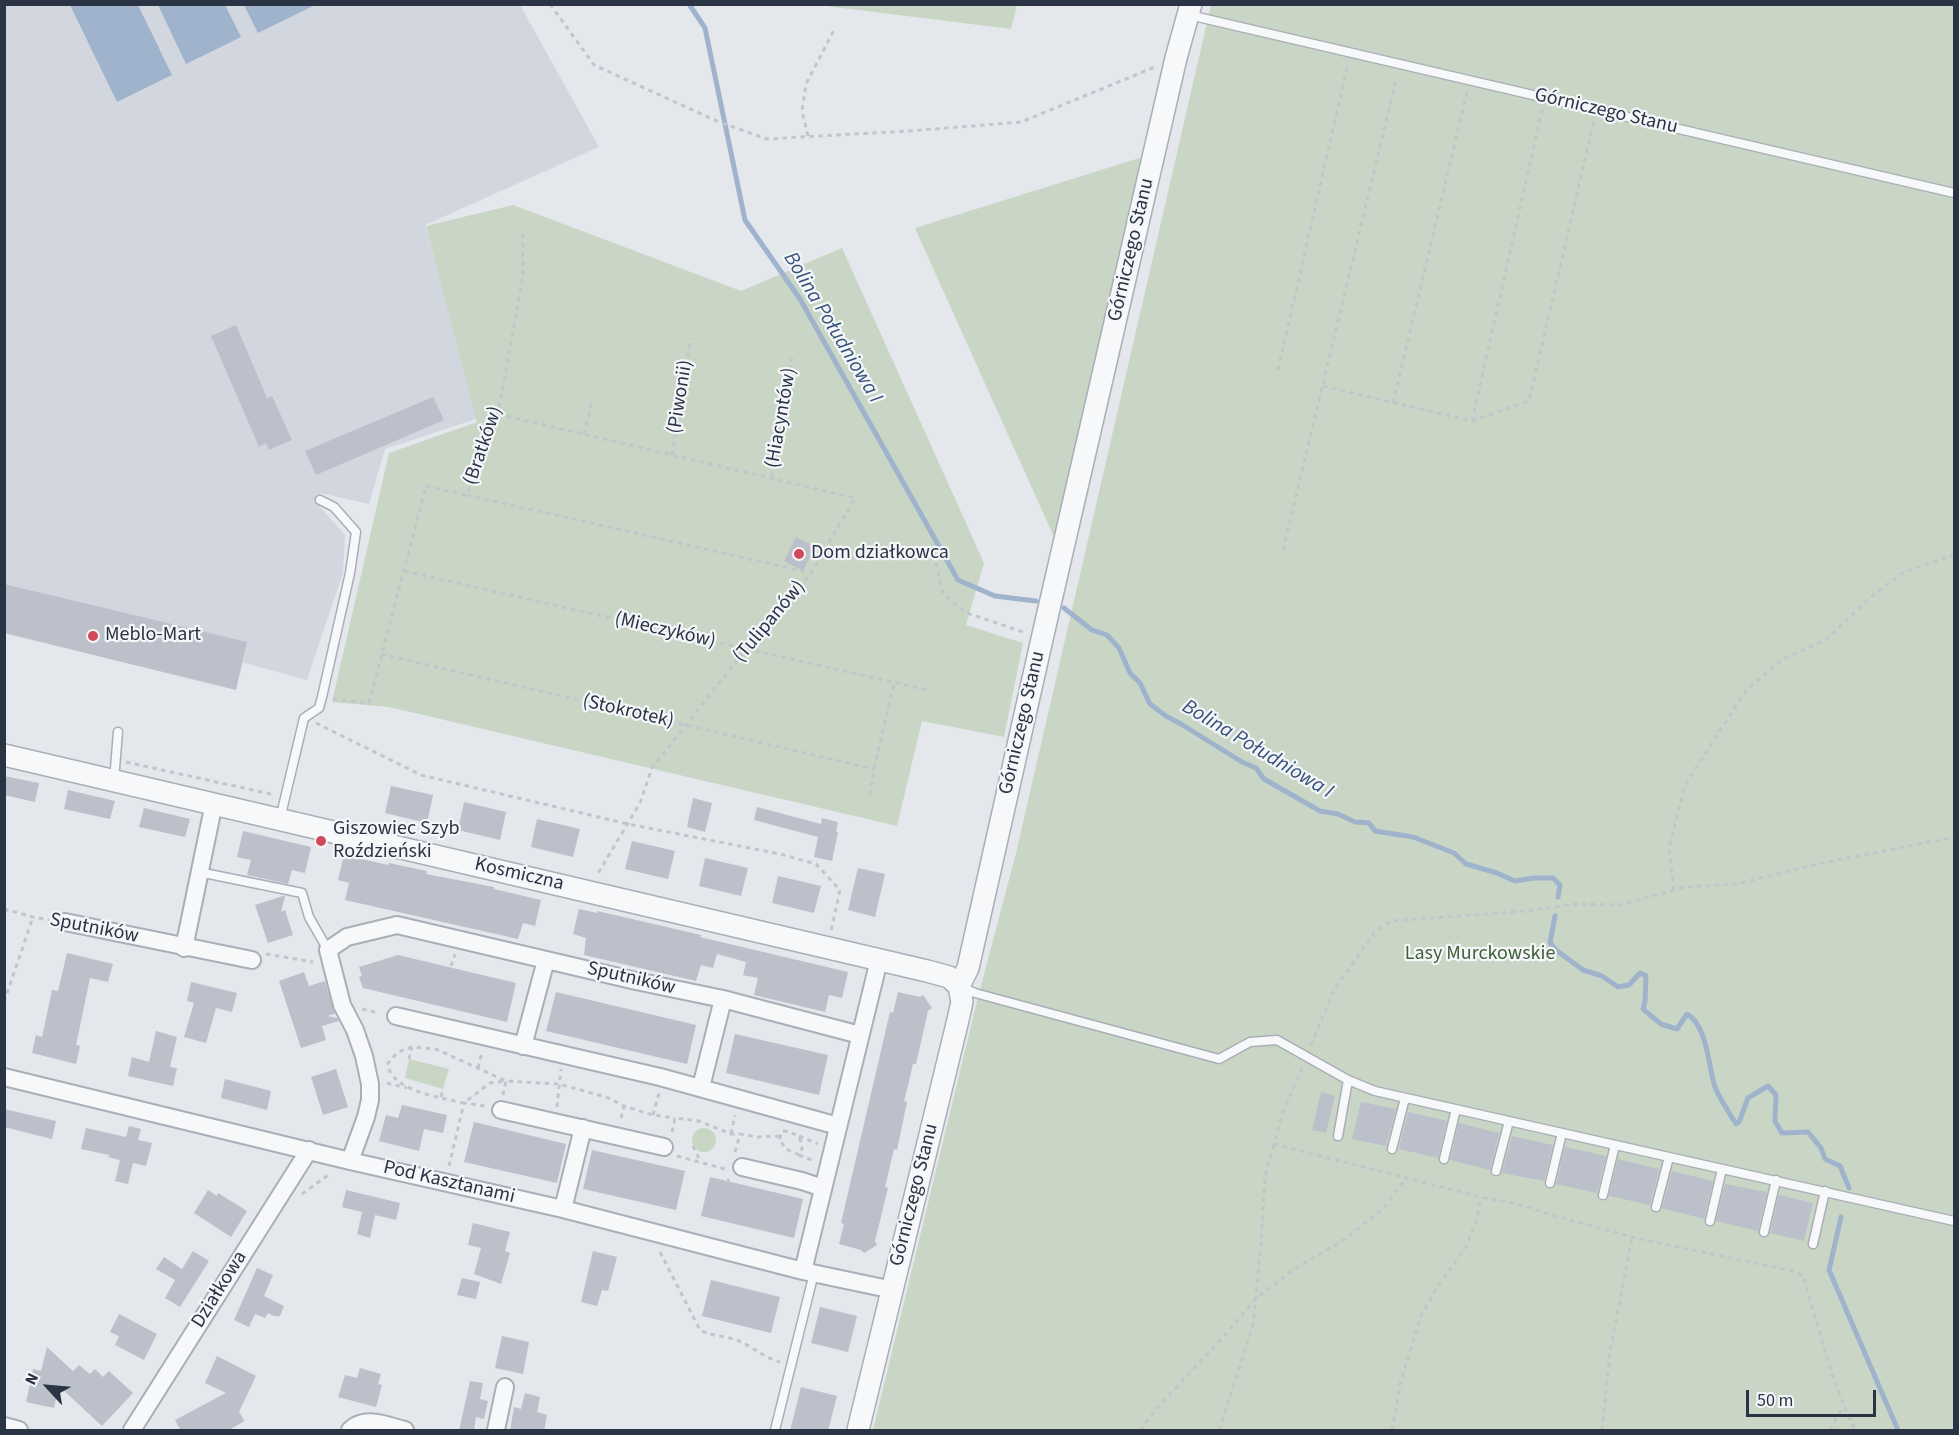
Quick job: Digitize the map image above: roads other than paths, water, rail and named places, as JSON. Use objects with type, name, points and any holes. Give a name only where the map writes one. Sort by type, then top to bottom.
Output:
[{"type":"street","name":"Górniczego Stanu","points":[[858,1431],[960,1012],[962,1002],[959,987],[968,968],[1176,58],[1190,9]]},
{"type":"street","name":"Kosmiczna","points":[[4,754],[879,960],[948,977],[959,987]]},
{"type":"street","points":[[184,948],[214,803]]},
{"type":"street","name":"Sputników","points":[[65,922],[252,960]]},
{"type":"street","name":"Sputników","points":[[328,950],[347,937],[397,925],[723,999],[860,1035]]},
{"type":"street","points":[[328,950],[342,1005],[355,1030],[364,1056],[369,1084],[370,1100],[366,1117],[350,1161]]},
{"type":"street","points":[[524,1046],[546,960]]},
{"type":"street","points":[[808,1272],[823,1188],[879,960]]},
{"type":"street","points":[[701,1087],[723,999]]},
{"type":"street","points":[[396,1016],[701,1087],[838,1126]]},
{"type":"street","name":"Pod Kasztanami","points":[[4,1077],[350,1161],[563,1209],[808,1272],[892,1290]]},
{"type":"street","points":[[501,1110],[583,1128],[666,1151]]},
{"type":"street","points":[[563,1209],[583,1128]]},
{"type":"street","name":"Działkowa","points":[[132,1431],[309,1150]]},
{"type":"street","points":[[736,1169],[801,1180],[823,1188]]},
{"type":"street","points":[[496,1431],[505,1387]]},
{"type":"street","points":[[350,1431],[359,1424],[374,1422],[405,1431]]},
{"type":"street","points":[[4,1426],[19,1431]]},
{"type":"lane","name":"Górniczego Stanu","points":[[1190,9],[1350,52],[1954,193]]},
{"type":"lane","points":[[280,819],[304,718],[319,708],[322,697],[350,573],[356,532],[334,507],[320,500]]},
{"type":"lane","points":[[114,780],[118,732]]},
{"type":"lane","points":[[199,872],[302,893],[309,917],[328,950]]},
{"type":"lane","points":[[959,987],[1219,1059],[1250,1042],[1277,1040],[1348,1080],[1375,1091],[1954,1221]]},
{"type":"lane","points":[[1338,1136],[1348,1080]]},
{"type":"lane","points":[[1392,1149],[1405,1098]]},
{"type":"lane","points":[[1444,1159],[1456,1109]]},
{"type":"lane","points":[[1496,1171],[1509,1121]]},
{"type":"lane","points":[[1550,1184],[1562,1133]]},
{"type":"lane","points":[[1603,1195],[1615,1145]]},
{"type":"lane","points":[[1656,1207],[1669,1157]]},
{"type":"lane","points":[[1710,1221],[1722,1169]]},
{"type":"lane","points":[[1764,1232],[1776,1180]]},
{"type":"lane","points":[[1813,1244],[1825,1191]]},
{"type":"lane","points":[[775,1431],[808,1272]]},
{"type":"water","points":[[312,4],[313,6],[258,33],[244,5]]},
{"type":"water","points":[[70,5],[138,5],[172,75],[117,102]]},
{"type":"water","points":[[158,5],[225,5],[241,37],[186,64]]},
{"type":"waterway","name":"Bolina Południowa I","points":[[689,4],[705,28],[745,220],[800,299],[958,580],[995,596],[1036,601]]},
{"type":"waterway","name":"Bolina Południowa I","points":[[1064,608],[1092,630],[1107,635],[1119,648],[1130,673],[1140,683],[1150,704],[1242,762],[1256,768],[1264,779],[1320,811],[1338,814],[1355,822],[1369,823],[1375,831],[1413,837],[1454,853],[1466,864],[1515,881],[1553,878],[1560,885],[1558,897]]},
{"type":"waterway","name":"Bolina Południowa I","points":[[1555,916],[1550,943],[1556,950],[1583,970],[1602,976],[1618,987],[1629,985],[1640,973],[1646,976],[1643,1009],[1661,1024],[1677,1029],[1687,1014],[1694,1020],[1703,1037],[1715,1087],[1736,1124],[1739,1122],[1748,1098],[1768,1086],[1776,1095],[1775,1121],[1782,1133],[1808,1132],[1821,1148],[1825,1159],[1840,1166],[1849,1188]]},
{"type":"waterway","name":"Bolina Południowa I","points":[[1841,1217],[1829,1270],[1898,1430]]},
{"type":"place","name":"Dom działkowca","points":[[799,554]]},
{"type":"place","name":"Meblo-Mart","points":[[93,636]]},
{"type":"place","name":"Giszowiec Szyb Roździeński","points":[[321,841]]},
{"type":"park label","name":"Lasy Murckowskie","points":[[1480,955]]}]
